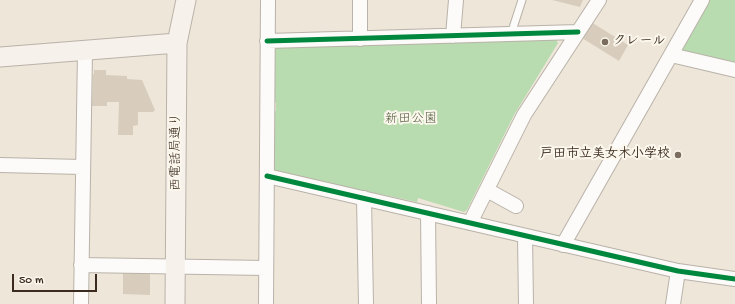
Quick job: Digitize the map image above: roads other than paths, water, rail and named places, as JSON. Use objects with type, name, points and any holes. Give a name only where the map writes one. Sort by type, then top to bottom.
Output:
[{"type":"street","name":"西電話局通り","points":[[176,304],[178,43],[186,0]]},
{"type":"street","points":[[266,304],[268,0]]},
{"type":"street","points":[[360,0],[360,39]]},
{"type":"street","points":[[453,36],[456,0]]},
{"type":"street","points":[[470,223],[524,115],[599,0]]},
{"type":"street","points":[[563,245],[702,0]]},
{"type":"street","points":[[268,41],[578,32]]},
{"type":"street","points":[[0,57],[178,43]]},
{"type":"street","points":[[81,304],[85,51]]},
{"type":"street","points":[[671,55],[735,70]]},
{"type":"street","points":[[0,165],[82,167]]},
{"type":"street","points":[[267,176],[678,272],[735,279]]},
{"type":"street","points":[[487,190],[516,206]]},
{"type":"street","points":[[364,198],[366,304]]},
{"type":"street","points":[[428,213],[428,304]]},
{"type":"street","points":[[525,236],[526,304]]},
{"type":"street","points":[[81,266],[266,268]]},
{"type":"street","points":[[673,304],[678,272]]},
{"type":"lane","points":[[511,34],[522,0]]},
{"type":"place","name":"クレール","points":[[605,42]]},
{"type":"place","name":"戸田市立美女木小学校","points":[[678,155]]},
{"type":"park label","name":"新田公園","points":[[411,120]]}]
